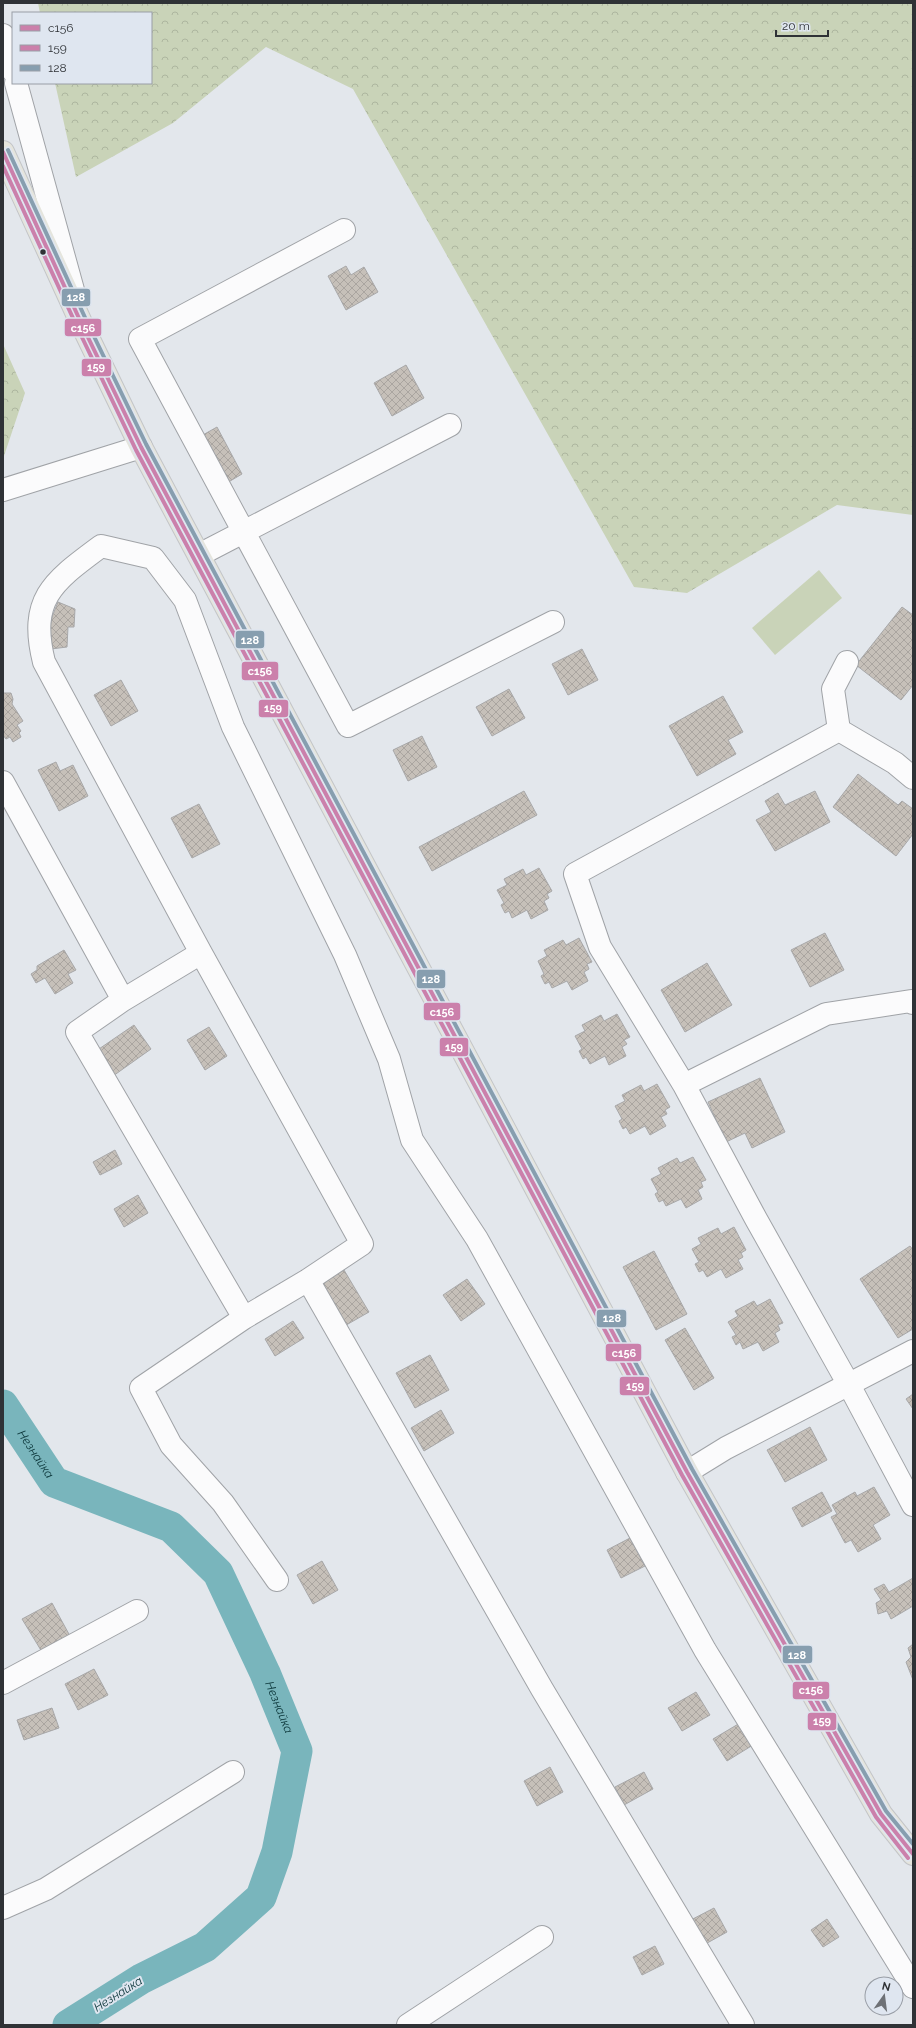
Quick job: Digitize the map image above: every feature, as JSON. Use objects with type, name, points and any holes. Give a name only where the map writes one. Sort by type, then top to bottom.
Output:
[{"type":"main road","points":[[3,152],[83,327],[141,446],[687,1472],[881,1814],[913,1854]]},
{"type":"street","points":[[3,35],[12,67]]},
{"type":"street","points":[[16,84],[83,327]]},
{"type":"street","points":[[344,230],[140,339],[348,726],[553,622]]},
{"type":"street","points":[[199,555],[450,425]]},
{"type":"street","points":[[3,490],[141,446]]},
{"type":"street","points":[[277,1580],[223,1503],[171,1445],[141,1388],[244,1318],[308,1280],[362,1244],[201,952],[44,662],[39,640],[44,599],[62,574],[100,546],[153,558],[185,600],[233,727],[345,955],[386,1052],[412,1140],[477,1239],[705,1650],[913,1987]]},
{"type":"street","points":[[839,730],[833,689],[847,662]]},
{"type":"street","points":[[839,730],[895,764],[913,778]]},
{"type":"street","points":[[839,730],[575,874],[600,946],[684,1085],[756,1219],[849,1385],[913,1505]]},
{"type":"street","points":[[3,782],[123,1000]]},
{"type":"street","points":[[201,952],[123,1000],[77,1032],[244,1318]]},
{"type":"street","points":[[684,1085],[826,1014],[911,1001],[913,1003]]},
{"type":"street","points":[[308,1280],[542,1689],[743,2025]]},
{"type":"street","points":[[687,1472],[726,1448],[913,1351]]},
{"type":"street","points":[[3,1682],[137,1611]]},
{"type":"street","points":[[3,1908],[46,1889],[233,1772]]},
{"type":"street","points":[[408,2025],[542,1937]]},
{"type":"green space","points":[[38,3],[913,3],[913,515],[837,505],[687,593],[634,587],[353,89],[266,47],[173,123],[76,177],[55,84],[152,84],[152,12],[40,12]]},
{"type":"green space","points":[[3,344],[25,393],[3,459]]},
{"type":"green space","points":[[819,570],[842,598],[775,655],[752,628]]},
{"type":"building","points":[[346,266],[351,275],[364,267],[378,292],[346,310],[328,276]]},
{"type":"building","points":[[406,365],[424,398],[392,416],[374,383]]},
{"type":"building","points":[[217,427],[242,474],[220,487],[194,440]]},
{"type":"building","points":[[58,602],[75,609],[74,627],[68,627],[67,647],[51,649],[49,633],[52,617]]},
{"type":"building","points":[[902,607],[913,615],[913,685],[901,700],[856,665]]},
{"type":"building","points":[[582,649],[598,680],[568,695],[552,664]]},
{"type":"building","points":[[121,680],[138,711],[111,726],[94,695]]},
{"type":"building","points":[[509,689],[525,718],[492,736],[476,707]]},
{"type":"building","points":[[3,693],[11,693],[13,699],[12,704],[23,721],[17,725],[21,731],[19,733],[21,737],[13,742],[10,737],[6,739],[3,735]]},
{"type":"building","points":[[723,696],[743,732],[728,740],[736,754],[697,776],[669,726]]},
{"type":"building","points":[[422,736],[437,767],[408,781],[393,750]]},
{"type":"building","points":[[56,762],[60,771],[73,765],[88,796],[59,811],[38,770]]},
{"type":"building","points":[[858,774],[898,805],[902,801],[913,809],[913,834],[896,856],[833,807]]},
{"type":"building","points":[[524,791],[537,815],[432,871],[419,847]]},
{"type":"building","points":[[815,791],[830,822],[775,851],[756,820],[771,812],[765,801],[778,793],[785,805]]},
{"type":"building","points":[[199,804],[220,844],[192,858],[171,818]]},
{"type":"building","points":[[539,868],[552,891],[547,894],[549,898],[544,901],[548,910],[531,919],[527,910],[512,918],[509,911],[505,913],[501,905],[504,903],[497,890],[507,885],[504,879],[523,869],[526,875]]},
{"type":"building","points":[[825,933],[844,970],[810,987],[791,950]]},
{"type":"building","points":[[579,938],[592,962],[587,964],[589,969],[584,972],[588,981],[572,990],[567,981],[552,988],[549,982],[545,984],[541,976],[544,974],[538,961],[547,956],[544,950],[563,940],[566,945]]},
{"type":"building","points":[[64,950],[76,970],[68,974],[73,983],[55,994],[45,978],[36,983],[31,974],[37,970],[37,966]]},
{"type":"building","points":[[707,963],[732,1005],[685,1032],[661,990]]},
{"type":"building","points":[[617,1014],[630,1037],[624,1040],[627,1044],[622,1047],[626,1056],[609,1065],[605,1056],[590,1064],[586,1057],[583,1059],[579,1051],[582,1049],[575,1036],[585,1031],[582,1025],[601,1015],[604,1021]]},
{"type":"building","points":[[134,1025],[151,1049],[113,1076],[96,1051]]},
{"type":"building","points":[[209,1027],[227,1056],[205,1070],[187,1040]]},
{"type":"building","points":[[760,1078],[785,1132],[752,1148],[745,1133],[726,1142],[708,1102]]},
{"type":"building","points":[[657,1084],[670,1107],[665,1110],[667,1114],[661,1117],[666,1126],[650,1135],[645,1126],[630,1134],[626,1127],[623,1129],[619,1121],[622,1119],[615,1106],[625,1101],[622,1095],[641,1085],[644,1091]]},
{"type":"building","points":[[115,1150],[122,1164],[100,1175],[93,1162]]},
{"type":"building","points":[[693,1157],[706,1180],[701,1182],[703,1187],[698,1190],[702,1199],[686,1208],[681,1199],[666,1206],[663,1200],[659,1202],[655,1194],[658,1192],[651,1179],[661,1174],[658,1168],[677,1158],[680,1163]]},
{"type":"building","points":[[138,1195],[148,1213],[124,1227],[114,1209]]},
{"type":"building","points":[[734,1227],[746,1250],[741,1253],[743,1257],[738,1260],[743,1269],[726,1278],[721,1269],[707,1277],[703,1270],[699,1272],[695,1264],[699,1262],[692,1249],[701,1244],[698,1238],[718,1228],[721,1234]]},
{"type":"building","points":[[910,1246],[913,1250],[913,1329],[898,1338],[860,1279]]},
{"type":"building","points":[[654,1251],[687,1314],[656,1330],[623,1267]]},
{"type":"building","points":[[344,1270],[369,1312],[341,1328],[316,1286]]},
{"type":"building","points":[[467,1279],[485,1304],[461,1321],[443,1295]]},
{"type":"building","points":[[770,1299],[783,1323],[778,1325],[780,1330],[775,1333],[779,1342],[763,1351],[758,1342],[743,1349],[740,1342],[736,1345],[732,1337],[736,1335],[728,1322],[738,1316],[735,1311],[754,1301],[757,1306]]},
{"type":"building","points":[[293,1321],[304,1338],[275,1356],[265,1339]]},
{"type":"building","points":[[685,1328],[714,1378],[694,1390],[665,1340]]},
{"type":"building","points":[[430,1355],[449,1390],[415,1408],[396,1373]]},
{"type":"building","points":[[913,1394],[913,1409],[906,1399]]},
{"type":"building","points":[[441,1410],[454,1433],[424,1451],[411,1428]]},
{"type":"building","points":[[810,1427],[827,1460],[785,1482],[767,1450]]},
{"type":"building","points":[[874,1487],[890,1515],[873,1525],[881,1539],[858,1552],[851,1540],[845,1543],[831,1517],[837,1514],[832,1505],[855,1492],[857,1496]]},
{"type":"building","points":[[822,1492],[832,1511],[802,1527],[792,1508]]},
{"type":"building","points":[[630,1538],[645,1566],[621,1578],[607,1550]]},
{"type":"building","points":[[322,1561],[338,1590],[313,1604],[297,1575]]},
{"type":"building","points":[[913,1578],[913,1606],[891,1619],[887,1611],[878,1614],[876,1603],[881,1600],[874,1589],[884,1584],[889,1592]]},
{"type":"building","points":[[52,1603],[70,1636],[42,1652],[22,1619]]},
{"type":"building","points":[[913,1644],[913,1680],[906,1662],[911,1657],[908,1648]]},
{"type":"building","points":[[94,1669],[108,1695],[78,1710],[65,1684]]},
{"type":"building","points":[[696,1692],[710,1715],[682,1731],[668,1708]]},
{"type":"building","points":[[52,1708],[59,1728],[24,1740],[17,1720]]},
{"type":"building","points":[[740,1723],[753,1745],[727,1761],[713,1739]]},
{"type":"building","points":[[550,1767],[563,1792],[537,1806],[524,1781]]},
{"type":"building","points":[[644,1772],[653,1789],[624,1805],[615,1787]]},
{"type":"building","points":[[714,1908],[727,1932],[700,1947],[687,1922]]},
{"type":"building","points":[[827,1919],[839,1937],[823,1947],[811,1930]]},
{"type":"building","points":[[655,1946],[664,1964],[642,1975],[633,1957]]},
{"type":"waterway","name":"Незнайка","points":[[3,1405],[54,1482],[171,1527],[218,1573],[265,1673],[297,1751],[277,1852],[261,1897],[205,1947],[141,1979],[68,2025]]},
{"type":"transit line","name":"128","points":[[8,150],[88,324],[146,444],[692,1469],[886,1811],[913,1844]]},
{"type":"transit line","name":"с156","points":[[3,152],[83,327],[141,447],[687,1472],[881,1814],[913,1854]]},
{"type":"transit line","name":"159","points":[[3,166],[78,329],[136,450],[682,1475],[876,1817],[908,1858]]}]
